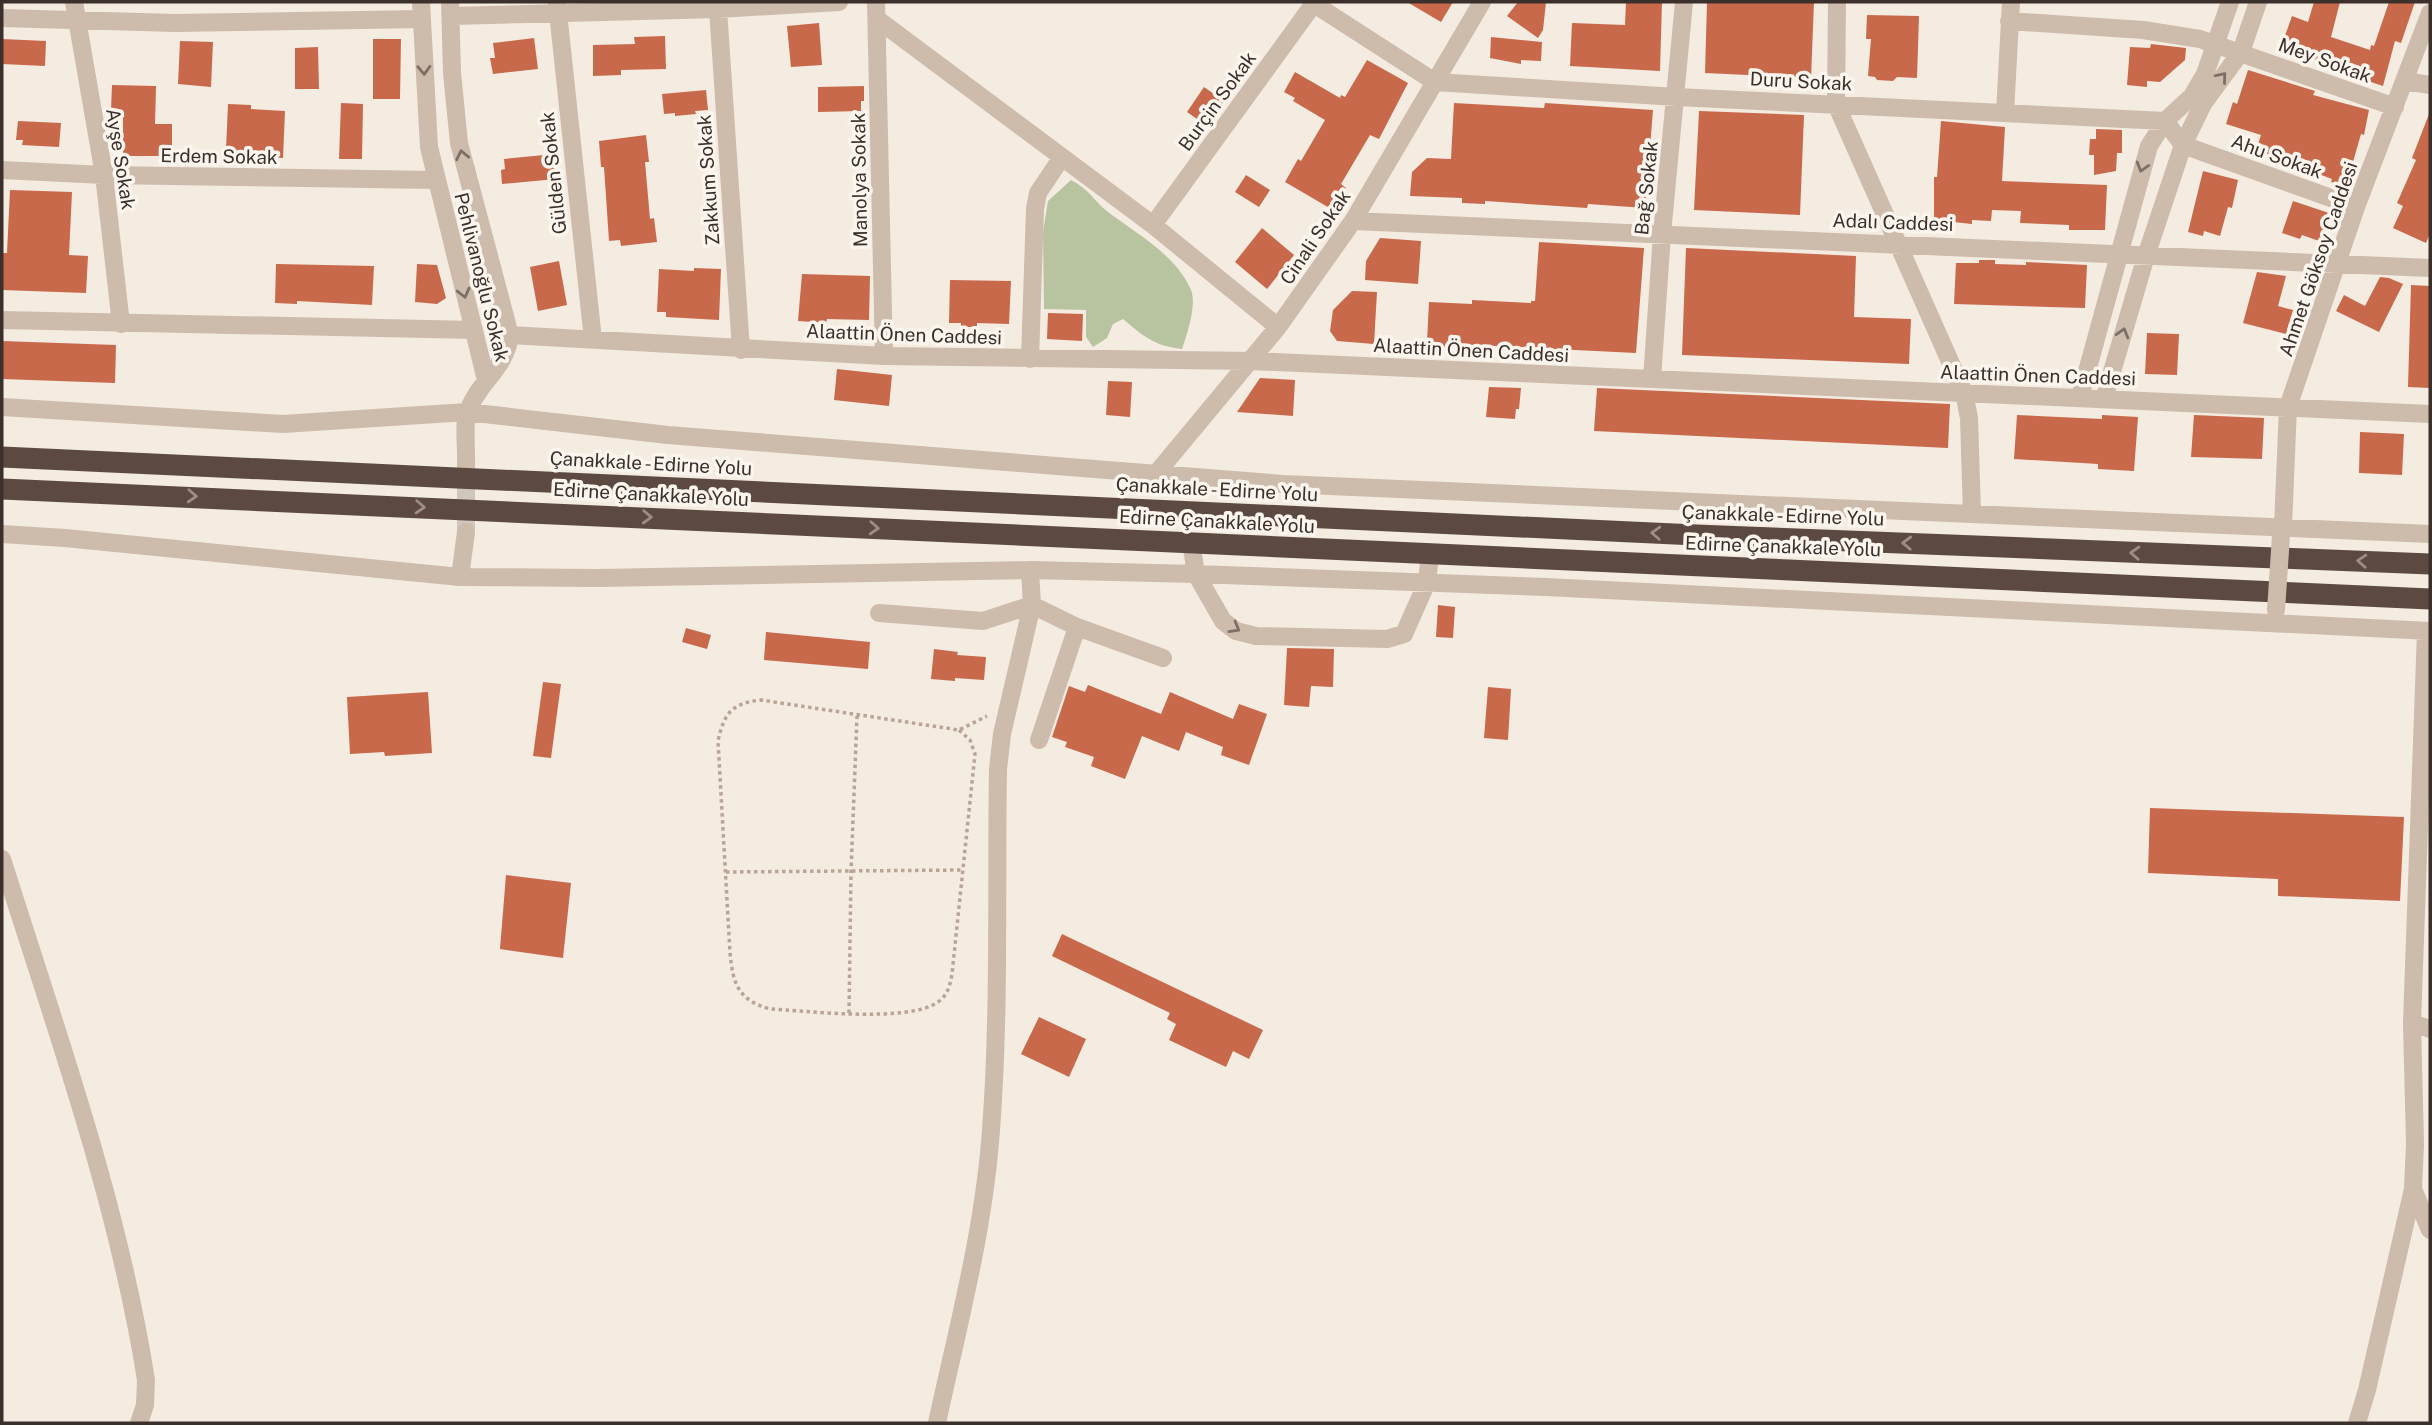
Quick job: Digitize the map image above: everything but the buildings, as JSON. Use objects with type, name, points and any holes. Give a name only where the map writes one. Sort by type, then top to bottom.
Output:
[{"type":"highway","points":[[2,442],[107,452],[156,463]]},
{"type":"highway","name":"Çanakkale - Edirne Yolu","points":[[2,457],[1696,535],[2430,564]]},
{"type":"highway","name":"Edirne Çanakkale Yolu","points":[[2,489],[2430,598]]},
{"type":"highway","points":[[2,503],[159,495]]},
{"type":"street","name":"Ayşe Sokak","points":[[74,2],[104,175],[121,324]]},
{"type":"street","points":[[450,9],[718,9],[839,2]]},
{"type":"street","name":"Cinali Sokak","points":[[1154,475],[1278,327],[1353,221],[1482,2]]},
{"type":"street","name":"Bağ Sokak","points":[[1652,379],[1662,234],[1684,2]]},
{"type":"street","points":[[1837,2],[1836,104],[1964,393],[1969,418],[1972,514]]},
{"type":"street","points":[[2005,113],[2011,2]]},
{"type":"street","points":[[2080,397],[2143,164],[2165,121],[2192,96],[2205,74],[2230,2]]},
{"type":"street","points":[[2104,399],[2146,256],[2183,145],[2203,104],[2241,52],[2258,2]]},
{"type":"street","points":[[1315,3],[1435,82]]},
{"type":"street","name":"Burçin Sokak","points":[[1153,225],[1315,3]]},
{"type":"street","name":"Gülden Sokak","points":[[557,8],[593,340]]},
{"type":"street","name":"Pehlivanoğlu Sokak","points":[[450,9],[452,73],[459,143],[510,335],[504,360],[486,380]]},
{"type":"street","name":"Zakkum Sokak","points":[[718,9],[741,350]]},
{"type":"street","points":[[876,10],[1153,225],[1278,327]]},
{"type":"street","name":"Manolya Sokak","points":[[876,10],[884,356]]},
{"type":"street","points":[[2,18],[175,23],[421,11]]},
{"type":"street","name":"Pehlivanoğlu Sokak","points":[[421,11],[429,147],[486,380]]},
{"type":"street","name":"Ahmet Göksoy Caddesi","points":[[2276,610],[2288,407],[2356,207],[2430,13]]},
{"type":"street","name":"Mey Sokak","points":[[2009,21],[2153,31],[2216,44],[2395,107]]},
{"type":"street","points":[[2405,81],[2430,85]]},
{"type":"street","name":"Duru Sokak","points":[[1435,82],[2165,121]]},
{"type":"street","points":[[2165,121],[2183,145]]},
{"type":"street","name":"Ahu Sokak","points":[[2183,145],[2356,207]]},
{"type":"street","points":[[1030,359],[1035,209],[1041,187],[1062,157]]},
{"type":"street","name":"Erdem Sokak","points":[[2,170],[104,175],[436,180]]},
{"type":"street","name":"Adalı Caddesi","points":[[1353,221],[2430,268]]},
{"type":"street","points":[[2,320],[474,330]]},
{"type":"street","name":"Alaattin Önen Caddesi","points":[[510,335],[884,356],[1251,361],[2430,414]]},
{"type":"street","points":[[466,466],[467,412],[486,380]]},
{"type":"street","points":[[2,407],[283,424],[467,412],[667,435],[1283,484],[1972,514],[2282,531],[2430,534]]},
{"type":"street","points":[[460,577],[466,532]]},
{"type":"street","points":[[2,534],[460,577],[586,578],[1030,570],[1196,574],[1427,582],[2428,631],[2412,1023],[2415,1144],[2413,1189],[2357,1423]]},
{"type":"street","points":[[1191,542],[1196,574],[1223,621],[1245,634],[1287,638],[1387,639],[1404,634],[1427,582],[1430,554]]},
{"type":"street","points":[[937,1423],[969,1284],[991,1133],[996,1034],[998,769],[1002,734],[1032,605],[1030,570]]},
{"type":"street","points":[[2234,589],[2234,621]]},
{"type":"street","points":[[879,613],[984,621],[1032,605],[1077,627],[1163,658]]},
{"type":"street","points":[[1039,740],[1077,627]]},
{"type":"street","points":[[2,859],[87,1127],[115,1231],[146,1380],[145,1405],[139,1423]]},
{"type":"street","points":[[2412,1023],[2430,1029]]},
{"type":"street","points":[[2413,1189],[2430,1230]]},
{"type":"path","points":[[761,700],[958,730],[970,740],[975,754],[952,974],[945,995],[936,1003],[906,1013],[770,1009],[745,998],[737,988],[732,971],[718,741],[726,715],[735,706],[747,701],[761,700]]},
{"type":"path","points":[[958,730],[1008,706]]},
{"type":"path","points":[[849,1013],[857,716]]},
{"type":"path","points":[[726,872],[962,870]]},
{"type":"green space","points":[[1071,180],[1108,212],[1155,246],[1176,266],[1184,278],[1191,290],[1193,303],[1182,349],[1150,339],[1123,319],[1113,324],[1107,338],[1093,347],[1086,337],[1086,310],[1044,309],[1043,232],[1048,201]]},
{"type":"tunnel","points":[[466,466],[466,532]]}]
